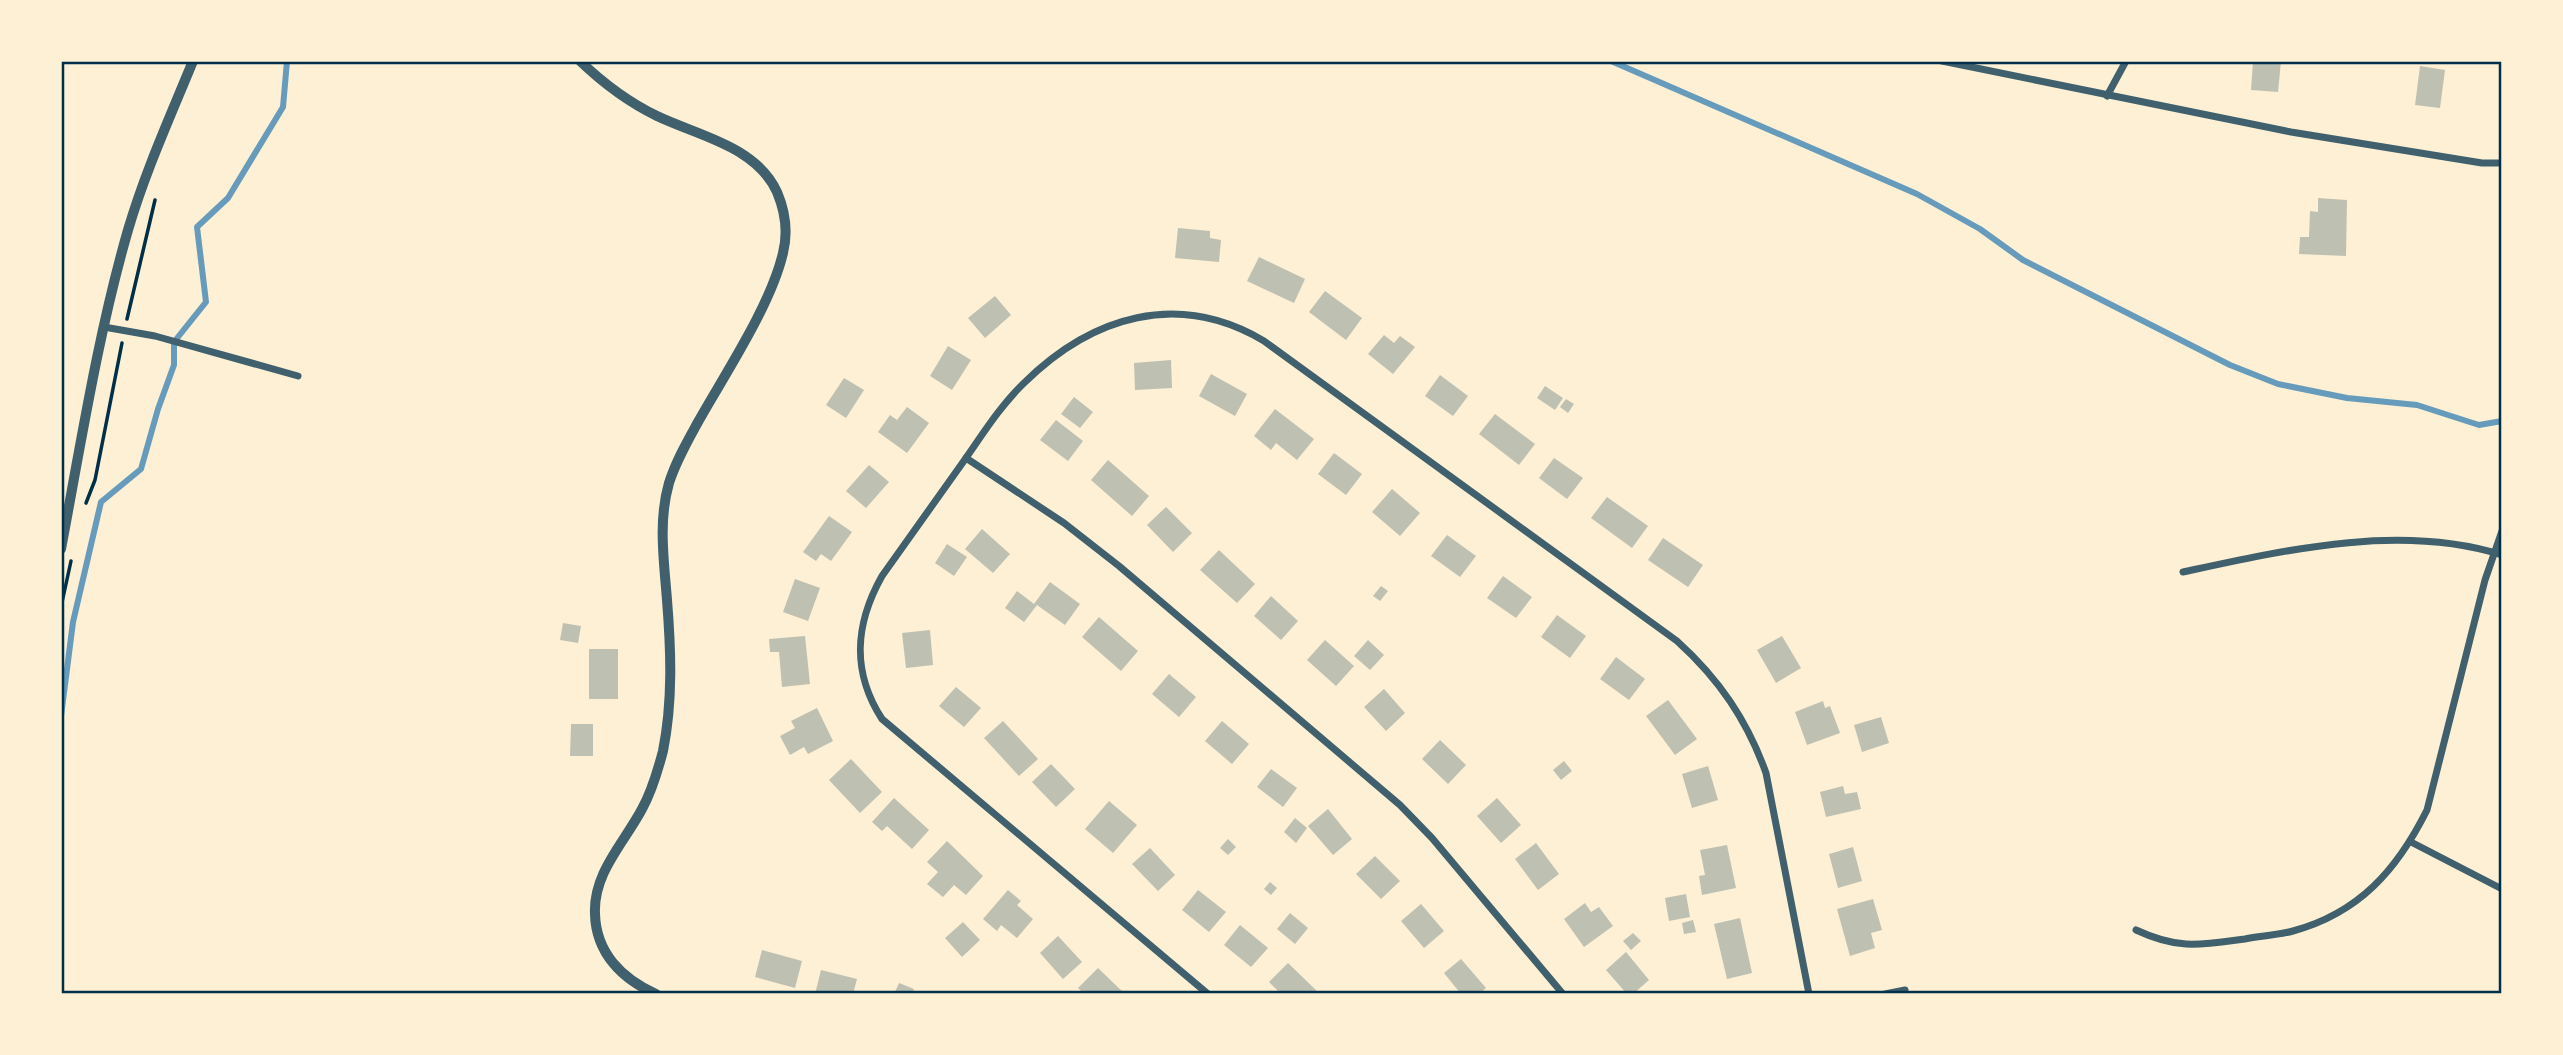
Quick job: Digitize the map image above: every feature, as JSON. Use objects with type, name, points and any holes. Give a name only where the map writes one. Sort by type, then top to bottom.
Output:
[{"type":"street","points":[[61,549],[104,327],[128,231],[148,169],[193,61]]},
{"type":"street","points":[[580,61],[626,99],[657,116],[735,149],[752,160],[766,173],[776,191],[783,210],[786,231],[784,251],[777,273],[756,318],[678,457],[669,485],[663,513],[663,536],[671,655],[669,706],[663,750],[643,807],[610,859],[595,901],[599,936],[607,955],[616,968],[637,986],[656,994]]},
{"type":"street","points":[[1942,61],[2291,132],[2482,163],[2502,163]]},
{"type":"street","points":[[2107,96],[2126,61]]},
{"type":"street","points":[[1208,994],[882,719],[871,702],[864,682],[860,648],[868,601],[882,576],[1000,409],[1024,383],[1079,339],[1105,326],[1141,316],[1189,315],[1222,321],[1246,330],[1264,341],[1677,641],[1702,663],[1720,684],[1745,724],[1766,774],[1809,994]]},
{"type":"street","points":[[104,327],[155,336],[298,376]]},
{"type":"street","points":[[966,458],[1064,523],[1119,566],[1400,805],[1432,838],[1563,994]]},
{"type":"street","points":[[2136,930],[2178,945],[2200,946],[2291,932],[2324,920],[2354,903],[2381,880],[2411,842],[2427,810],[2498,554],[2502,530]]},
{"type":"street","points":[[2183,572],[2278,552],[2346,542],[2422,542],[2498,554]]},
{"type":"street","points":[[2411,842],[2502,889]]},
{"type":"street","points":[[1885,994],[1905,990]]},
{"type":"building","points":[[2253,61],[2281,61],[2278,92],[2251,90]]},
{"type":"building","points":[[2420,66],[2445,70],[2440,108],[2415,105]]},
{"type":"building","points":[[2318,198],[2347,200],[2346,256],[2299,254],[2300,237],[2309,237],[2310,211],[2318,212]]},
{"type":"building","points":[[1178,228],[1210,231],[1210,238],[1221,240],[1219,262],[1175,258]]},
{"type":"building","points":[[1259,257],[1305,279],[1294,303],[1247,281]]},
{"type":"building","points":[[1325,291],[1362,318],[1346,340],[1309,312]]},
{"type":"building","points":[[995,296],[1011,315],[985,338],[968,318]]},
{"type":"building","points":[[1384,335],[1394,343],[1400,336],[1415,347],[1393,374],[1368,354]]},
{"type":"building","points":[[948,346],[971,360],[952,390],[930,376]]},
{"type":"building","points":[[1171,360],[1172,388],[1135,390],[1134,363]]},
{"type":"building","points":[[1211,374],[1247,394],[1235,416],[1199,396]]},
{"type":"building","points":[[1440,375],[1468,396],[1453,416],[1425,396]]},
{"type":"building","points":[[844,378],[864,390],[846,418],[826,405]]},
{"type":"building","points":[[1545,386],[1563,398],[1555,410],[1537,398]]},
{"type":"building","points":[[1074,397],[1093,412],[1080,428],[1061,414]]},
{"type":"building","points":[[1566,399],[1574,404],[1568,413],[1560,407]]},
{"type":"building","points":[[907,407],[929,423],[907,453],[878,432],[890,415],[897,420]]},
{"type":"building","points":[[1275,409],[1314,439],[1297,460],[1276,443],[1271,450],[1254,436]]},
{"type":"building","points":[[1495,414],[1535,444],[1519,465],[1479,434]]},
{"type":"building","points":[[1056,420],[1083,441],[1068,461],[1040,440]]},
{"type":"building","points":[[1334,453],[1362,474],[1346,495],[1318,474]]},
{"type":"building","points":[[1554,458],[1583,478],[1567,499],[1539,478]]},
{"type":"building","points":[[1108,460],[1149,496],[1132,516],[1091,480]]},
{"type":"building","points":[[869,465],[889,482],[866,508],[846,491]]},
{"type":"building","points":[[1392,489],[1420,513],[1400,536],[1372,512]]},
{"type":"building","points":[[1607,497],[1648,526],[1632,548],[1591,518]]},
{"type":"building","points":[[1166,507],[1192,533],[1173,552],[1147,525]]},
{"type":"building","points":[[829,516],[852,532],[831,561],[821,554],[816,561],[803,552]]},
{"type":"building","points":[[982,529],[1010,554],[993,573],[965,549]]},
{"type":"building","points":[[1447,535],[1476,556],[1460,577],[1431,556]]},
{"type":"building","points":[[1663,538],[1703,565],[1688,587],[1648,560]]},
{"type":"building","points":[[947,544],[967,557],[954,576],[935,563]]},
{"type":"building","points":[[1219,550],[1255,584],[1237,603],[1200,570]]},
{"type":"building","points":[[1503,576],[1532,597],[1516,618],[1487,598]]},
{"type":"building","points":[[795,579],[820,588],[808,621],[783,612]]},
{"type":"building","points":[[1050,582],[1080,604],[1065,625],[1037,605],[1024,622],[1005,608],[1017,591],[1034,604]]},
{"type":"building","points":[[1381,586],[1388,591],[1380,601],[1373,596]]},
{"type":"building","points":[[1271,596],[1298,621],[1281,640],[1254,616]]},
{"type":"building","points":[[1557,615],[1586,636],[1570,658],[1541,637]]},
{"type":"building","points":[[1099,617],[1138,651],[1121,671],[1082,637]]},
{"type":"building","points":[[563,623],[581,626],[578,643],[560,640]]},
{"type":"building","points":[[930,630],[933,665],[906,668],[902,633]]},
{"type":"building","points":[[805,636],[810,684],[782,687],[779,652],[770,652],[769,639]]},
{"type":"building","points":[[1782,636],[1801,668],[1776,683],[1757,650]]},
{"type":"building","points":[[1325,640],[1354,666],[1336,686],[1307,660]]},
{"type":"building","points":[[1368,640],[1384,655],[1370,670],[1354,656]]},
{"type":"building","points":[[589,649],[618,649],[618,699],[589,699]]},
{"type":"building","points":[[1616,657],[1645,679],[1629,700],[1600,679]]},
{"type":"building","points":[[1169,674],[1196,697],[1179,717],[1152,694]]},
{"type":"building","points":[[956,687],[981,708],[964,727],[939,706]]},
{"type":"building","points":[[1384,689],[1405,713],[1386,731],[1364,707]]},
{"type":"building","points":[[1668,700],[1697,739],[1675,755],[1646,716]]},
{"type":"building","points":[[1823,701],[1825,708],[1830,706],[1840,733],[1807,745],[1795,712]]},
{"type":"building","points":[[817,708],[833,741],[808,754],[804,747],[790,755],[780,736],[795,728],[791,721]]},
{"type":"building","points":[[1881,717],[1889,743],[1862,752],[1854,725]]},
{"type":"building","points":[[1003,721],[1038,759],[1019,776],[984,738]]},
{"type":"building","points":[[1222,721],[1249,744],[1232,764],[1205,741]]},
{"type":"building","points":[[571,724],[593,724],[593,756],[570,756]]},
{"type":"building","points":[[1440,740],[1466,765],[1448,784],[1422,759]]},
{"type":"building","points":[[851,759],[882,792],[860,813],[829,780]]},
{"type":"building","points":[[1564,761],[1572,771],[1561,780],[1553,770]]},
{"type":"building","points":[[1051,764],[1075,789],[1056,807],[1032,782]]},
{"type":"building","points":[[1708,766],[1718,800],[1692,808],[1682,774]]},
{"type":"building","points":[[1271,769],[1297,788],[1283,807],[1257,787]]},
{"type":"building","points":[[1843,786],[1845,794],[1857,792],[1861,809],[1826,817],[1820,792]]},
{"type":"building","points":[[894,798],[929,830],[912,849],[887,826],[882,831],[872,822]]},
{"type":"building","points":[[1497,798],[1521,825],[1501,843],[1477,816]]},
{"type":"building","points":[[1109,801],[1137,825],[1113,853],[1085,829]]},
{"type":"building","points":[[1328,809],[1352,839],[1333,855],[1308,826]]},
{"type":"building","points":[[1295,818],[1307,828],[1296,843],[1284,832]]},
{"type":"building","points":[[1228,839],[1236,847],[1228,855],[1220,848]]},
{"type":"building","points":[[947,841],[983,876],[966,895],[954,885],[943,897],[927,884],[938,872],[927,862]]},
{"type":"building","points":[[1536,843],[1559,874],[1538,890],[1515,859]]},
{"type":"building","points":[[1727,845],[1736,888],[1702,895],[1699,876],[1705,875],[1700,850]]},
{"type":"building","points":[[1853,847],[1862,881],[1838,888],[1829,854]]},
{"type":"building","points":[[1150,848],[1175,875],[1158,891],[1132,864]]},
{"type":"building","points":[[1375,856],[1400,881],[1381,899],[1356,874]]},
{"type":"building","points":[[1270,882],[1277,888],[1271,895],[1264,889]]},
{"type":"building","points":[[1008,890],[1021,901],[1017,905],[1033,919],[1017,938],[1001,925],[997,931],[983,919]]},
{"type":"building","points":[[1198,890],[1226,912],[1209,932],[1182,910]]},
{"type":"building","points":[[1686,894],[1690,917],[1669,921],[1665,898]]},
{"type":"building","points":[[1873,899],[1882,930],[1871,933],[1875,948],[1850,956],[1837,909]]},
{"type":"building","points":[[1585,903],[1591,912],[1599,907],[1613,926],[1584,947],[1564,919]]},
{"type":"building","points":[[1421,904],[1444,931],[1424,948],[1401,921]]},
{"type":"building","points":[[1290,913],[1308,928],[1295,944],[1277,929]]},
{"type":"building","points":[[1740,918],[1752,973],[1727,979],[1714,924]]},
{"type":"building","points":[[1693,920],[1696,932],[1684,934],[1682,923]]},
{"type":"building","points":[[963,922],[980,940],[962,957],[945,938]]},
{"type":"building","points":[[1240,925],[1268,948],[1251,967],[1224,945]]},
{"type":"building","points":[[1633,933],[1641,941],[1631,950],[1623,941]]},
{"type":"building","points":[[1058,936],[1082,962],[1063,979],[1040,953]]},
{"type":"building","points":[[762,950],[802,961],[795,988],[755,977]]},
{"type":"building","points":[[1626,952],[1649,980],[1633,994],[1627,994],[1606,970]]},
{"type":"building","points":[[1461,959],[1486,988],[1479,994],[1461,994],[1444,973]]},
{"type":"building","points":[[1288,963],[1320,994],[1281,994],[1269,982]]},
{"type":"building","points":[[1098,968],[1125,994],[1084,994],[1078,988]]},
{"type":"building","points":[[821,970],[857,979],[853,994],[815,994]]},
{"type":"building","points":[[899,983],[914,989],[912,994],[894,994]]},
{"type":"waterway","points":[[61,716],[73,622],[101,502],[141,469],[174,365],[174,342],[206,302],[197,227],[228,198],[283,107],[287,61]]},
{"type":"waterway","points":[[1611,61],[1917,194],[1980,229],[2023,260],[2230,365],[2278,384],[2347,398],[2417,405],[2479,425],[2502,421]]}]
